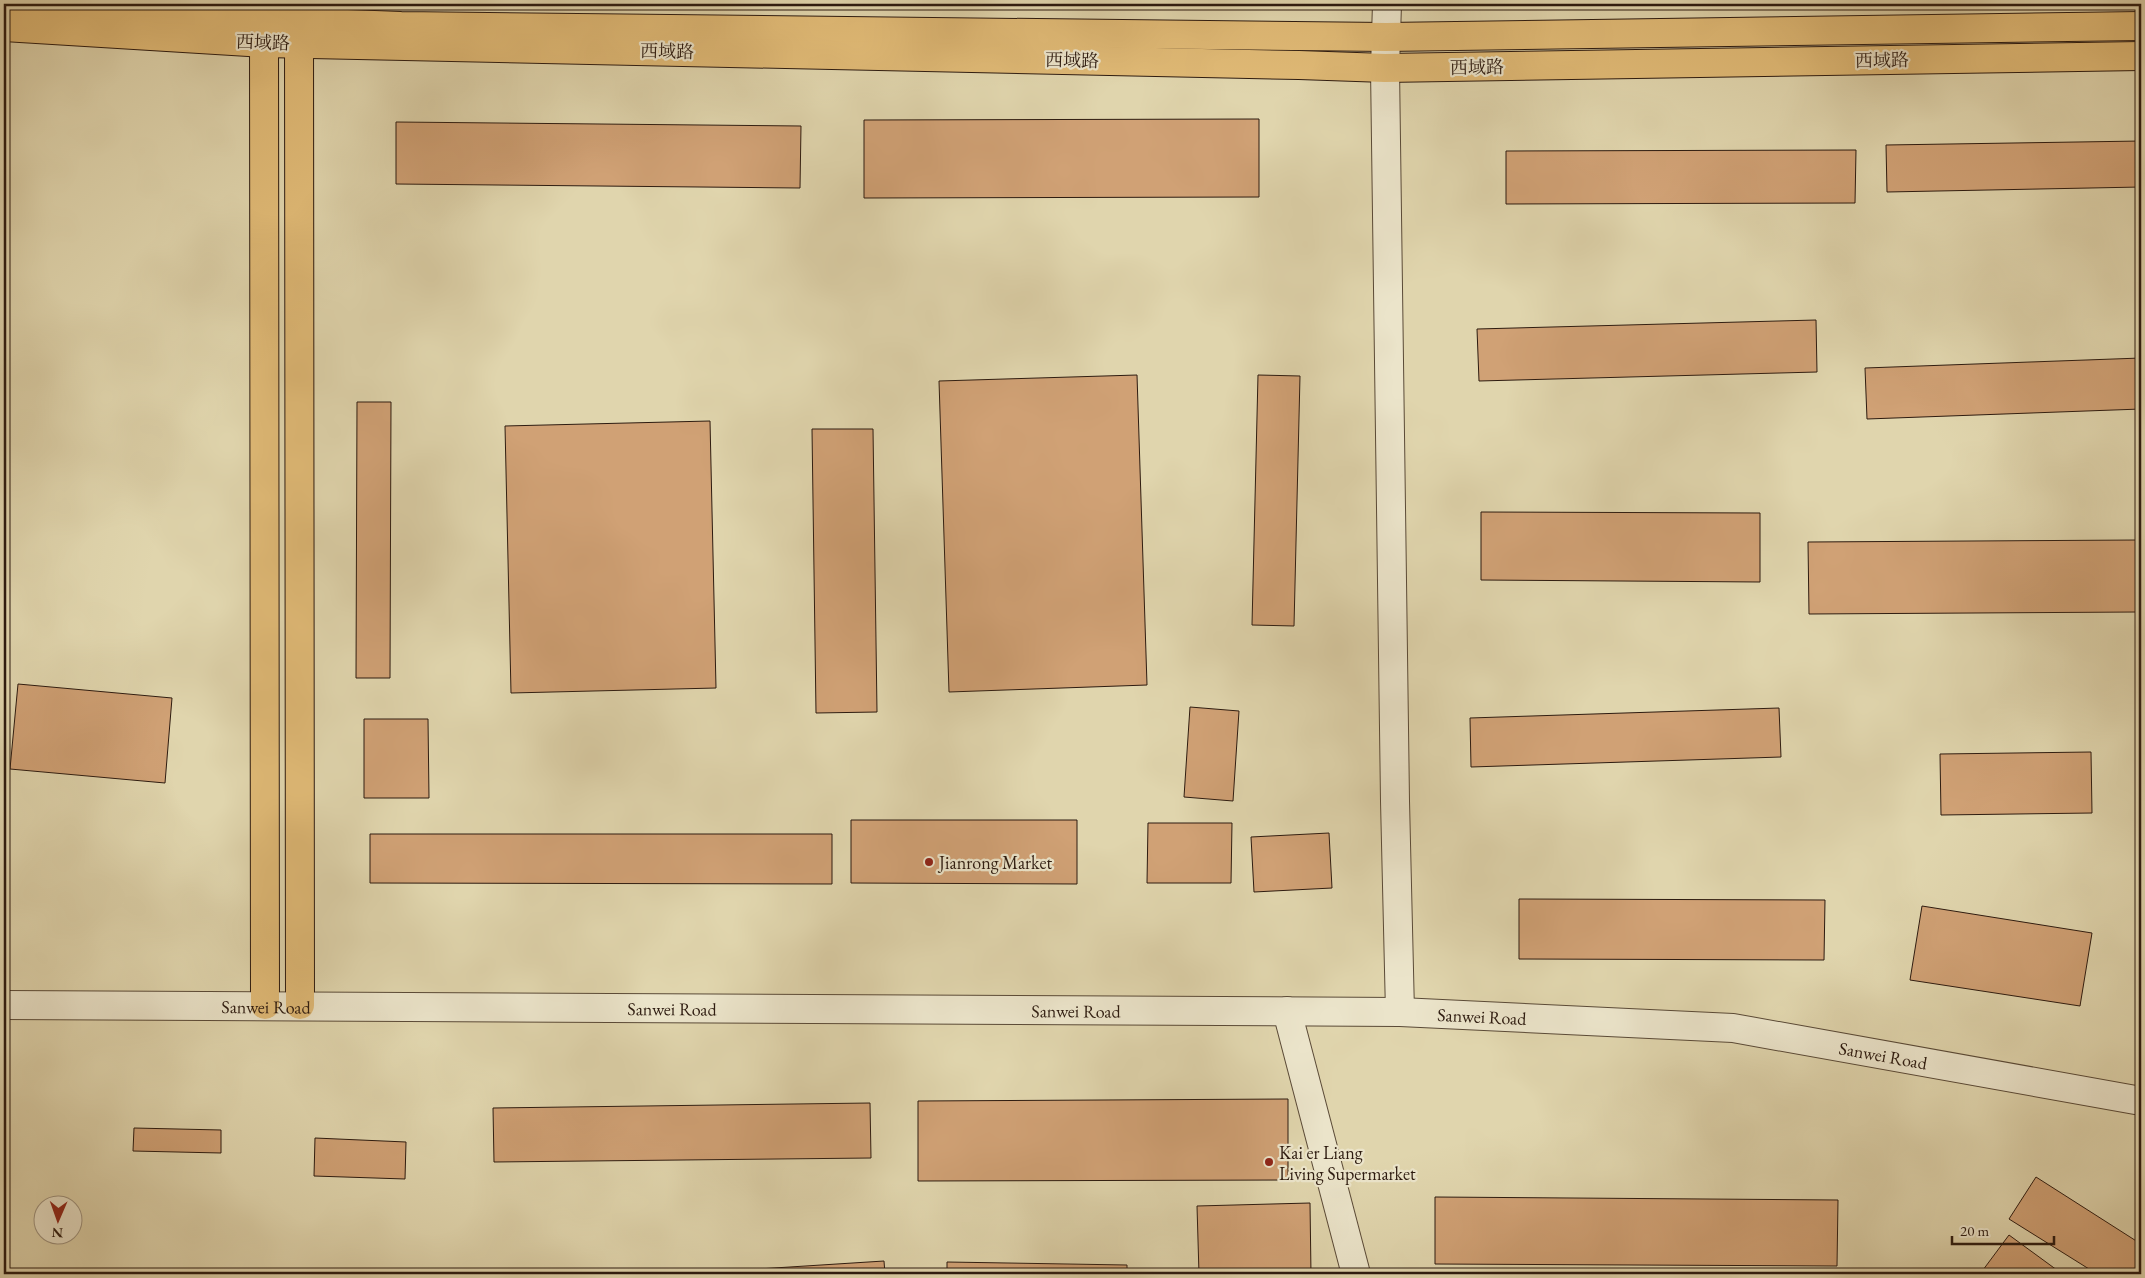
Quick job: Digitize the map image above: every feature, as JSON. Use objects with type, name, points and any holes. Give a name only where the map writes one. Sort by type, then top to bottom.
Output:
[{"type":"main road","name":"西域路","points":[[4,6],[265,22],[401,26],[1386,37],[2141,26]]},
{"type":"main road","name":"西域路","points":[[4,28],[265,22]]},
{"type":"main road","points":[[265,22],[265,1005]]},
{"type":"main road","name":"西域路","points":[[299,23],[1385,68],[2141,56]]},
{"type":"main road","points":[[299,23],[300,1005]]},
{"type":"street","points":[[1387,4],[1385,68],[1395,801],[1400,1012]]},
{"type":"street","name":"Sanwei Road","points":[[4,1005],[1400,1012],[1733,1028],[2141,1101]]},
{"type":"street","points":[[1287,1011],[1356,1274]]},
{"type":"building","points":[[1259,119],[1259,197],[864,198],[864,120]]},
{"type":"building","points":[[396,122],[801,126],[800,188],[396,184]]},
{"type":"building","points":[[2141,141],[2141,187],[1887,192],[1886,145]]},
{"type":"building","points":[[1856,150],[1855,203],[1506,204],[1506,151]]},
{"type":"building","points":[[1816,320],[1817,372],[1479,381],[1477,329]]},
{"type":"building","points":[[2141,358],[2141,409],[1867,419],[1865,368]]},
{"type":"building","points":[[1137,375],[1147,685],[949,692],[939,381]]},
{"type":"building","points":[[1258,375],[1300,376],[1294,626],[1252,625]]},
{"type":"building","points":[[357,402],[391,402],[390,678],[356,678]]},
{"type":"building","points":[[710,421],[716,688],[511,693],[505,426]]},
{"type":"building","points":[[812,429],[873,429],[877,712],[816,713]]},
{"type":"building","points":[[1481,512],[1760,513],[1760,582],[1481,580]]},
{"type":"building","points":[[2137,540],[2137,612],[1809,614],[1808,542]]},
{"type":"building","points":[[18,684],[172,698],[165,783],[10,769]]},
{"type":"building","points":[[1190,707],[1239,711],[1233,801],[1184,797]]},
{"type":"building","points":[[1779,708],[1781,757],[1471,767],[1470,718]]},
{"type":"building","points":[[364,719],[428,719],[429,798],[364,798]]},
{"type":"building","points":[[2091,752],[2092,813],[1941,815],[1940,754]]},
{"type":"building","points":[[851,820],[1077,820],[1077,884],[851,883]]},
{"type":"building","points":[[1148,823],[1232,823],[1231,883],[1147,883]]},
{"type":"building","points":[[1329,833],[1332,888],[1254,892],[1251,837]]},
{"type":"building","points":[[370,834],[832,834],[832,884],[370,883]]},
{"type":"building","points":[[1519,899],[1825,900],[1824,960],[1519,959]]},
{"type":"building","points":[[1922,906],[2092,933],[2080,1006],[1910,980]]},
{"type":"building","points":[[1288,1099],[1288,1180],[918,1181],[918,1101]]},
{"type":"building","points":[[870,1103],[871,1158],[494,1162],[493,1108]]},
{"type":"building","points":[[134,1128],[221,1130],[221,1153],[133,1151]]},
{"type":"building","points":[[315,1138],[406,1142],[405,1179],[314,1176]]},
{"type":"building","points":[[2036,1177],[2141,1244],[2141,1274],[2097,1274],[2009,1219]]},
{"type":"building","points":[[1435,1197],[1838,1200],[1837,1266],[1435,1264]]},
{"type":"building","points":[[1310,1203],[1311,1274],[1199,1274],[1197,1206]]},
{"type":"building","points":[[2009,1235],[2061,1273],[1980,1274]]},
{"type":"building","points":[[884,1261],[885,1274],[680,1274]]},
{"type":"building","points":[[947,1262],[1127,1265],[1127,1274],[947,1274]]},
{"type":"place","name":"Jianrong Market","points":[[929,862]]},
{"type":"place","name":"Kai er Liang Living Supermarket","points":[[1269,1162]]}]
